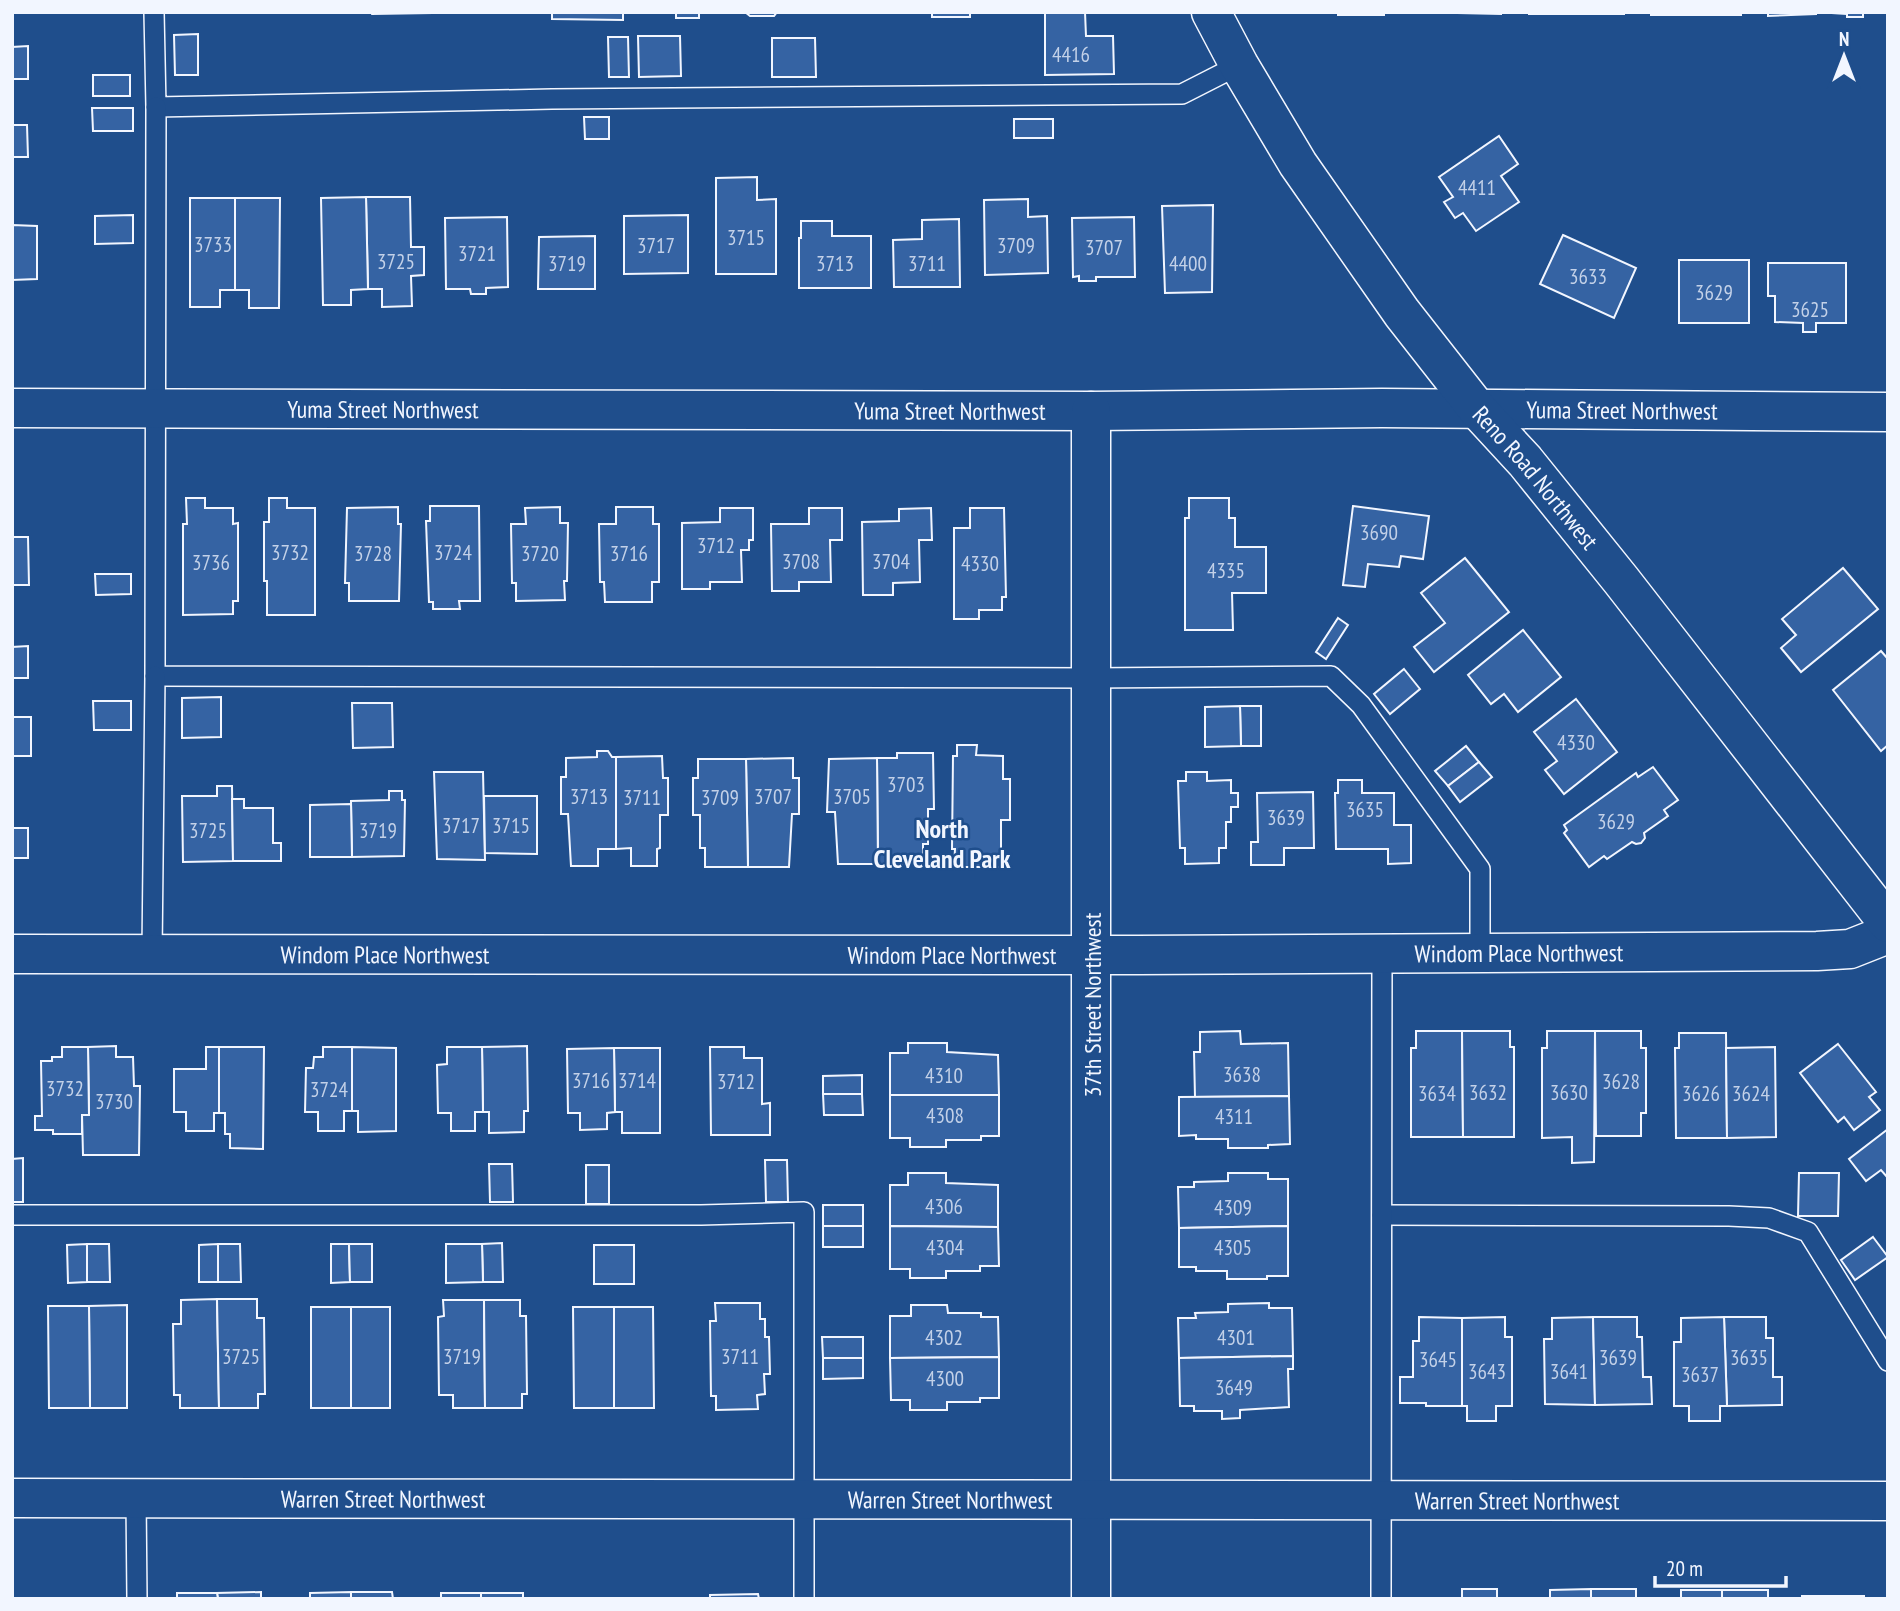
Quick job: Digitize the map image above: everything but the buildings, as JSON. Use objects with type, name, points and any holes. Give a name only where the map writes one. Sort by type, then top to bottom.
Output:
[{"type":"street","name":"Reno Road Northwest","points":[[1211,12],[1298,164],[1339,226],[1432,353],[1478,410],[1525,461],[1621,580],[1888,923]]},
{"type":"street","name":"Yuma Street Northwest","points":[[12,408],[1888,412]]},
{"type":"street","name":"37th Street Northwest","points":[[1091,411],[1091,1599]]},
{"type":"street","name":"Windom Place Northwest","points":[[12,954],[1093,955],[1817,951],[1850,949],[1888,934]]},
{"type":"street","name":"Warren Street Northwest","points":[[12,1498],[1888,1501]]},
{"type":"lane","points":[[152,954],[156,107],[153,12]]},
{"type":"lane","points":[[156,107],[565,99],[1182,94],[1239,65]]},
{"type":"lane","points":[[155,676],[1331,676],[1362,705],[1480,869],[1480,954]]},
{"type":"lane","points":[[1381,1599],[1382,954]]},
{"type":"lane","points":[[12,1215],[701,1215],[804,1212],[804,1599]]},
{"type":"lane","points":[[1382,1215],[1769,1218],[1808,1232],[1888,1361]]},
{"type":"lane","points":[[136,1498],[137,1599]]},
{"type":"district","name":"North Cleveland Park","points":[[942,843]]}]
